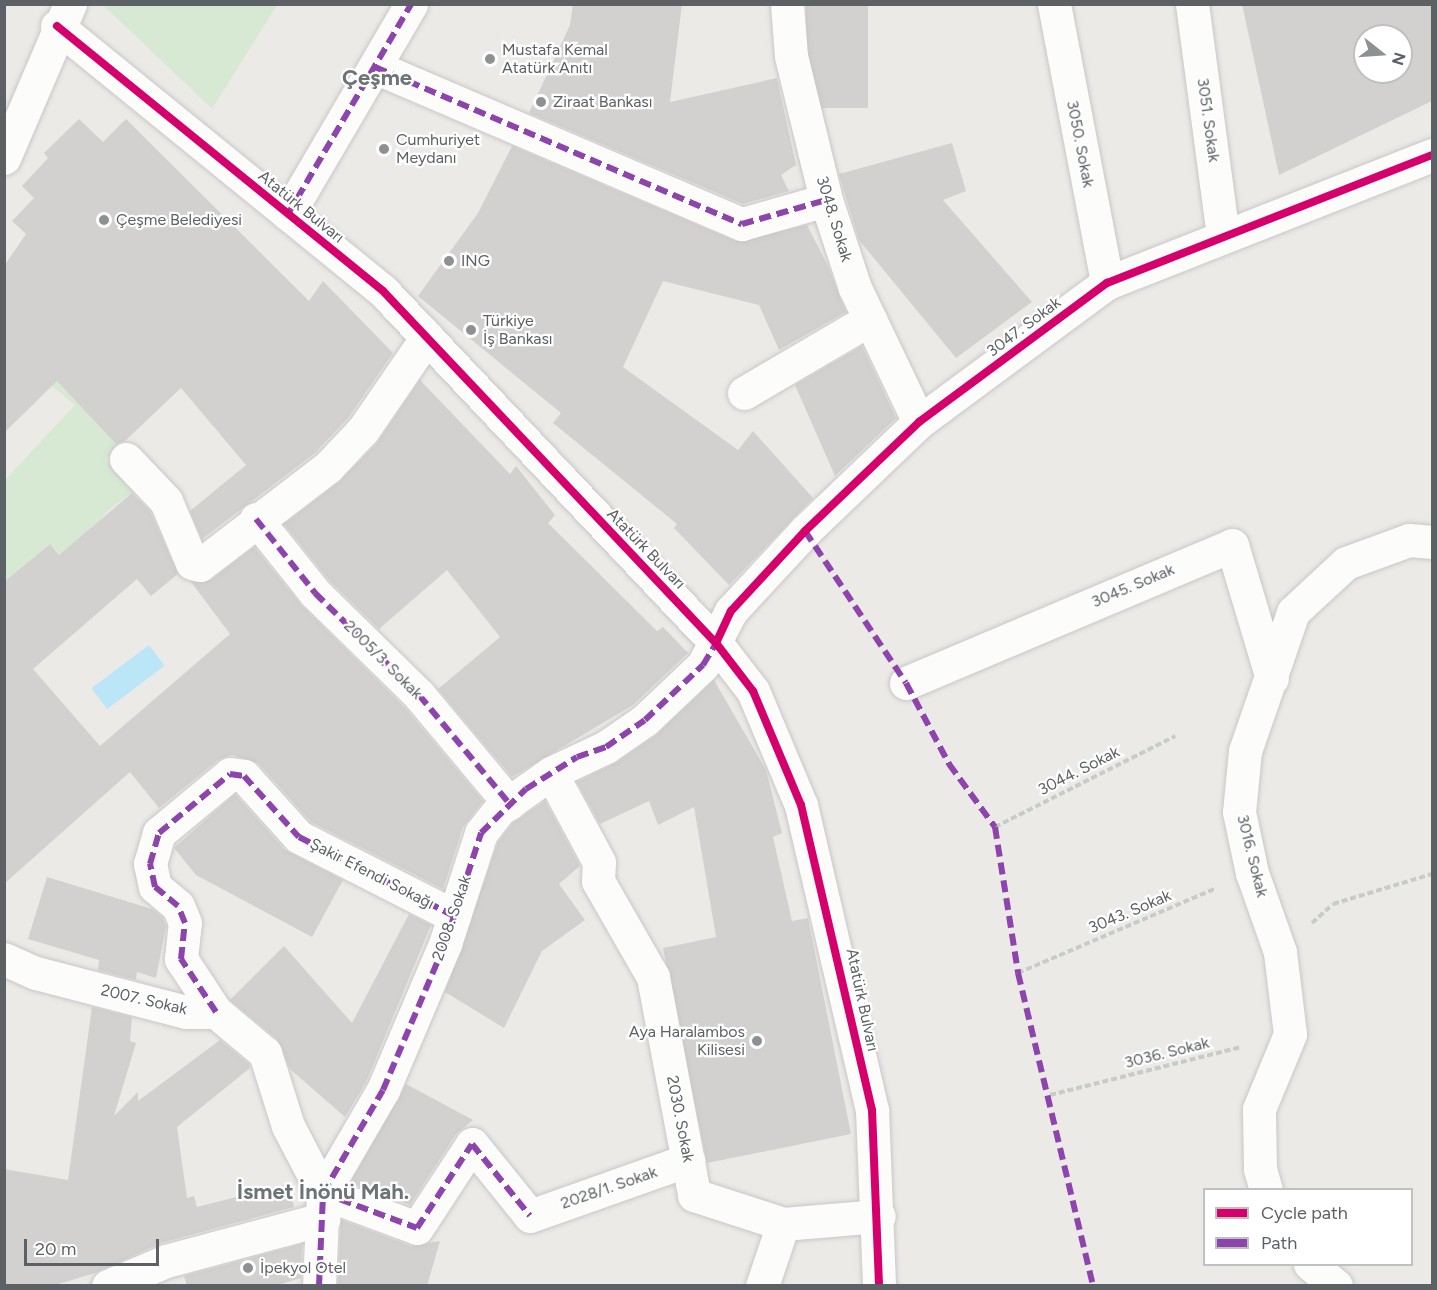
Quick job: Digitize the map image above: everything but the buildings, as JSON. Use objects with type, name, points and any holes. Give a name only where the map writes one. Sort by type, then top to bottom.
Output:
[{"type":"street","points":[[288,214],[411,4]]},
{"type":"street","name":"3048. Sokak","points":[[787,4],[791,56],[826,200],[870,319],[919,422]]},
{"type":"street","name":"3050. Sokak","points":[[1053,4],[1107,283]]},
{"type":"street","name":"3051. Sokak","points":[[1192,4],[1223,236]]},
{"type":"street","points":[[4,158],[63,15]]},
{"type":"street","name":"Atatürk Bulvarı","points":[[63,15],[288,214],[383,291],[716,643],[753,691],[801,805],[872,1110],[879,1216],[879,1286]]},
{"type":"street","points":[[375,67],[742,224],[826,200]]},
{"type":"street","name":"3047. Sokak","points":[[716,643],[731,611],[804,531],[919,422],[1107,283],[1432,155]]},
{"type":"street","points":[[744,393],[870,319]]},
{"type":"street","points":[[126,459],[166,501],[194,565],[203,564],[256,519],[328,467],[363,430],[427,338]]},
{"type":"street","name":"2005/3. Sokak","points":[[256,519],[315,593],[419,695],[509,803]]},
{"type":"street","name":"3016. Sokak","points":[[1265,1188],[1260,1169],[1259,1109],[1290,1034],[1280,952],[1252,873],[1239,812],[1250,733],[1272,678],[1293,612],[1346,563],[1409,540],[1432,542]]},
{"type":"street","name":"3045. Sokak","points":[[906,682],[1232,545],[1272,678]]},
{"type":"street","name":"2008. Sokak","points":[[319,1286],[323,1206],[383,1090],[454,916],[481,833],[509,803],[551,773],[606,747],[645,720],[703,665],[716,643]]},
{"type":"street","name":"2030. Sokak","points":[[551,773],[599,862],[598,881],[652,977],[694,1195],[783,1224],[879,1216]]},
{"type":"street","name":"Şakir Efendi Sokağı","points":[[216,1011],[180,959],[185,923],[178,906],[155,887],[150,864],[159,833],[230,774],[244,776],[299,837],[454,916]]},
{"type":"street","name":"2007. Sokak","points":[[4,959],[36,973],[174,1009],[216,1011]]},
{"type":"street","points":[[108,1286],[166,1261],[323,1206],[288,1126],[265,1053],[216,1011]]},
{"type":"street","name":"2028/1. Sokak","points":[[323,1206],[417,1228],[472,1144],[530,1216],[688,1160]]},
{"type":"street","points":[[762,1286],[783,1224]]},
{"type":"street","points":[[1312,1266],[1336,1286]]},
{"type":"path","points":[[1333,904],[1432,874]]},
{"type":"green space","points":[[103,5],[277,5],[212,109]]},
{"type":"green space","points":[[70,350],[86,411],[119,447],[105,459],[133,492],[110,509],[63,559],[50,544],[5,582],[4,481],[75,405],[41,377]]},
{"type":"water","points":[[149,645],[165,666],[107,709],[91,688]]},
{"type":"marked path","points":[[288,214],[411,4]]},
{"type":"marked path","points":[[375,67],[742,224],[826,200]]},
{"type":"marked path","points":[[256,519],[315,593],[419,695],[509,803]]},
{"type":"marked path","points":[[805,531],[906,683],[949,764],[995,827],[1018,973],[1093,1286]]},
{"type":"marked path","points":[[319,1286],[323,1193],[383,1090],[445,944],[481,833],[526,789],[577,757],[606,747],[645,720],[703,665],[716,643]]},
{"type":"marked path","points":[[216,1012],[181,959],[185,923],[178,906],[155,887],[150,864],[159,833],[230,774],[244,776],[299,837],[454,916]]},
{"type":"marked path","points":[[323,1193],[417,1228],[472,1144],[530,1216]]},
{"type":"cycle path","points":[[57,26],[383,291],[716,643],[753,691],[801,805],[872,1110],[879,1286]]},
{"type":"cycle path","points":[[716,643],[731,611],[805,531],[919,422],[1107,283],[1432,155]]},
{"type":"place","name":"Mustafa Kemal Atatürk Anıtı","points":[[490,59]]},
{"type":"place","name":"Ziraat Bankası","points":[[541,102]]},
{"type":"place","name":"Cumhuriyet Meydanı","points":[[384,149]]},
{"type":"place","name":"Çeşme Belediyesi","points":[[104,220]]},
{"type":"place","name":"ING","points":[[449,261]]},
{"type":"place","name":"Türkiye İş Bankası","points":[[471,330]]},
{"type":"place","name":"Aya Haralambos Kilisesi","points":[[757,1041]]},
{"type":"place","name":"İpekyol Otel","points":[[248,1268]]},
{"type":"district","name":"Çeşme","points":[[377,78]]},
{"type":"district","name":"İsmet İnönü Mah.","points":[[323,1192]]}]
